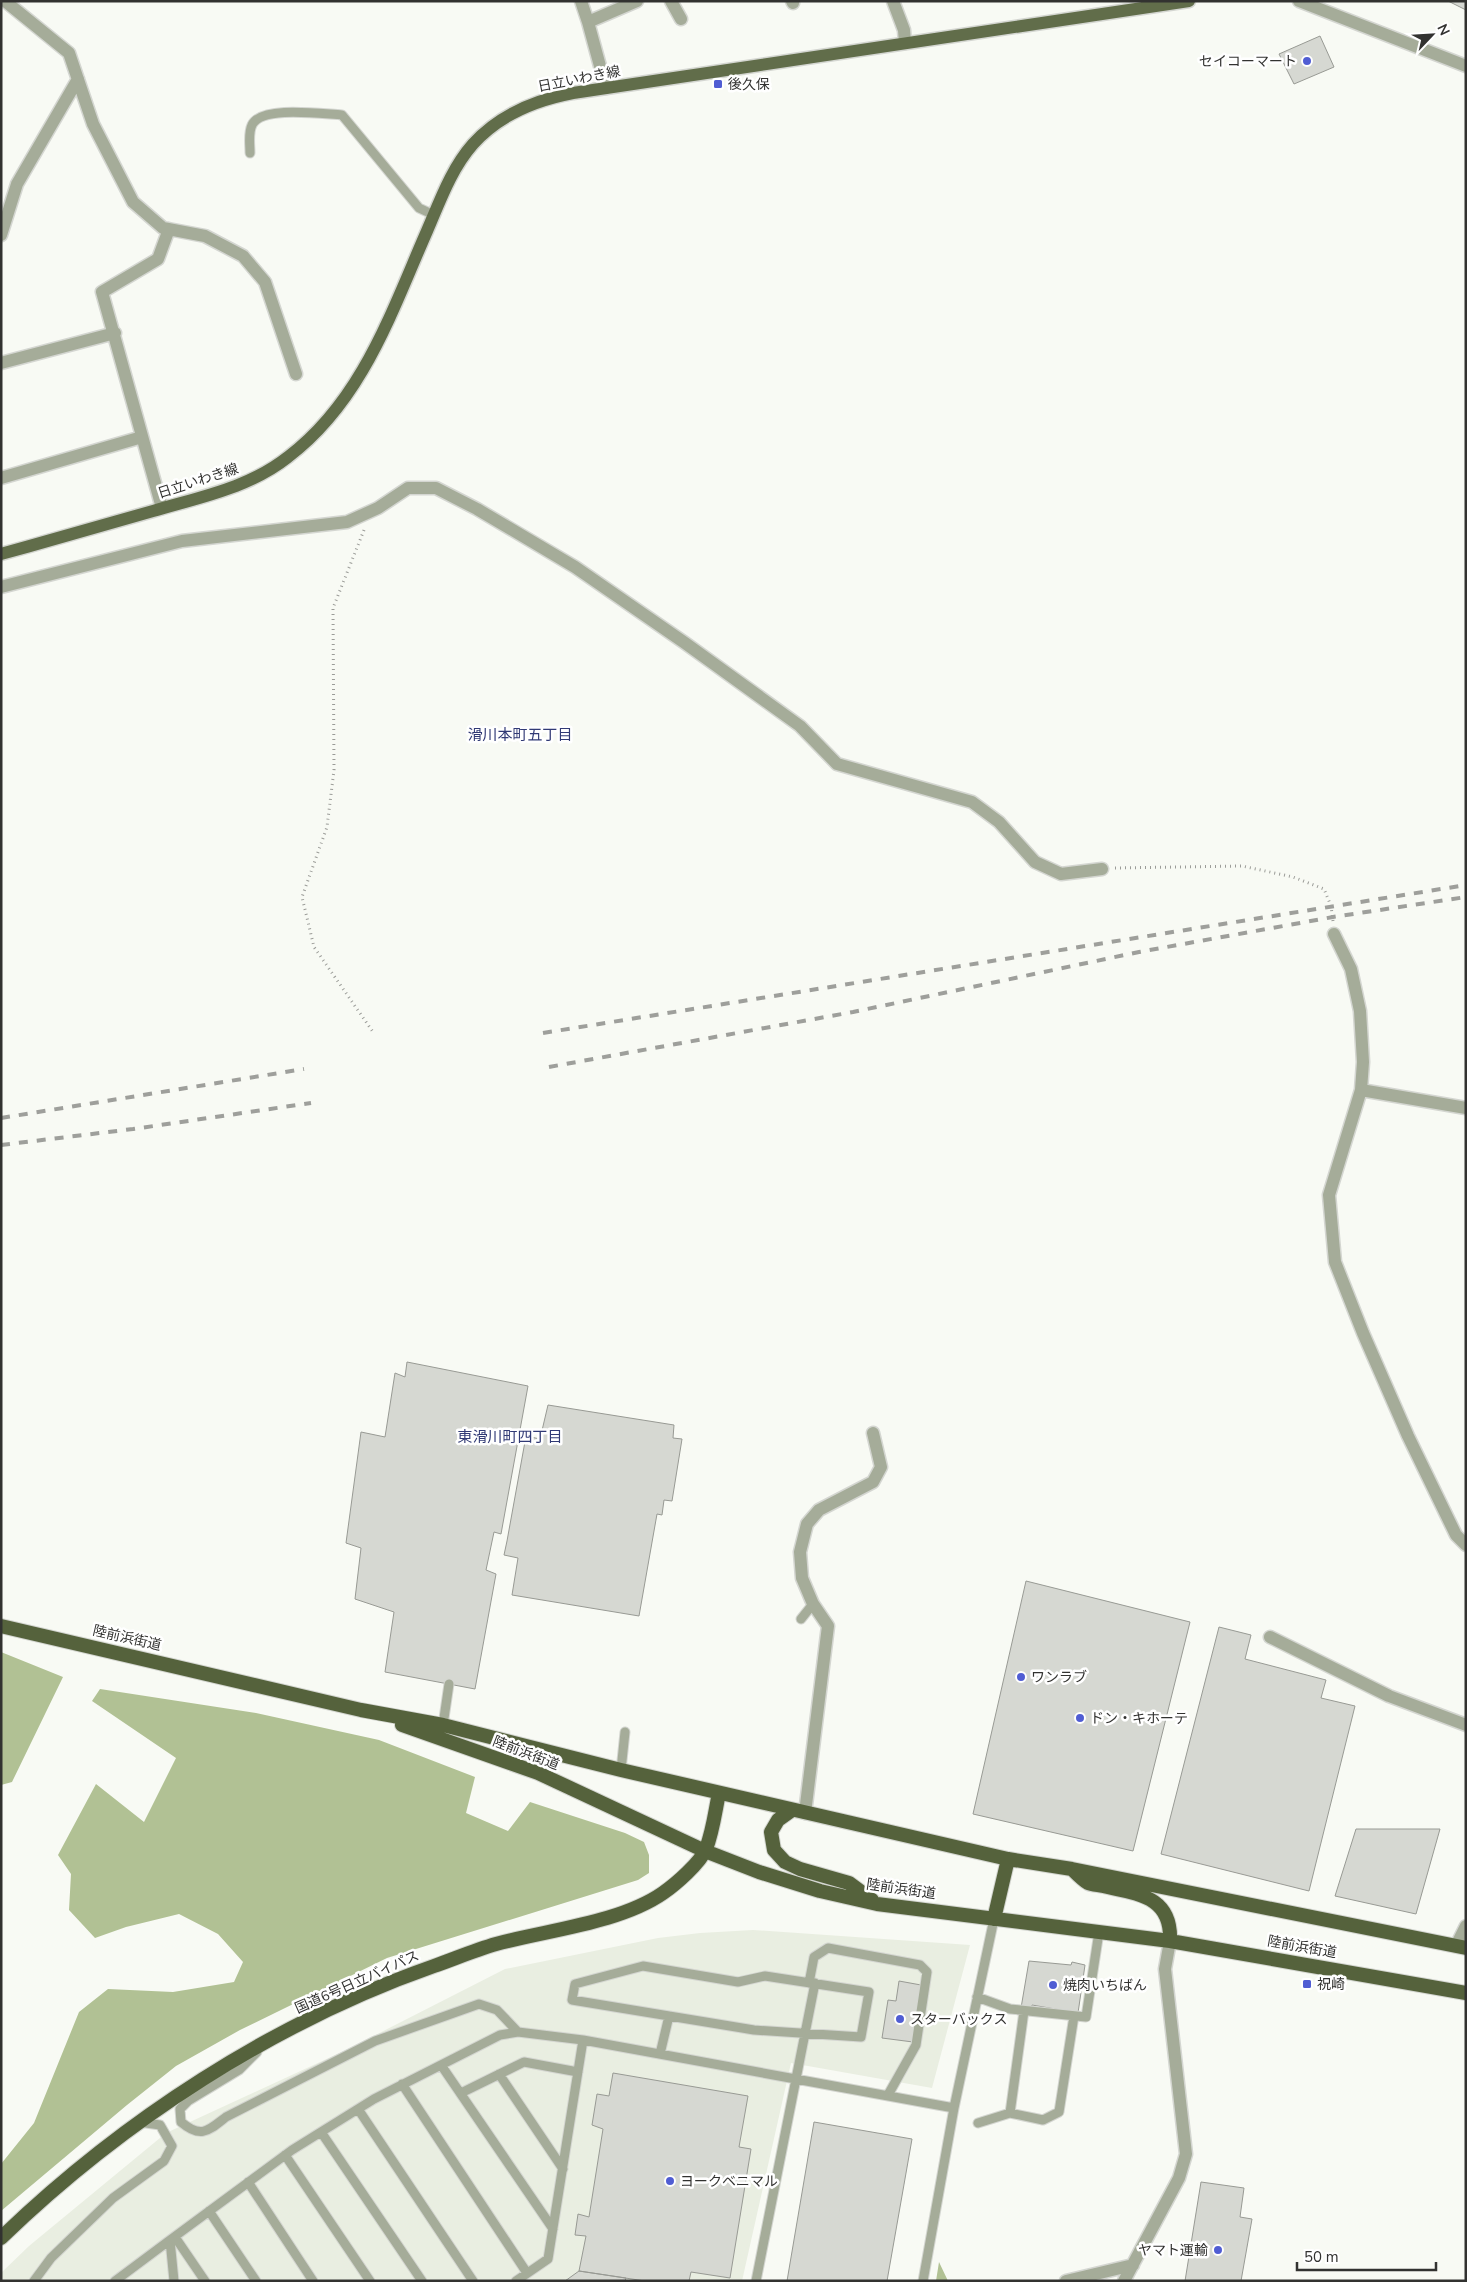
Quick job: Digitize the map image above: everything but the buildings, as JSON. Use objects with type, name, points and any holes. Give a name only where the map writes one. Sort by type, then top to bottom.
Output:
[{"type":"highway","name":"陸前浜街道","points":[[1,1626],[361,1710],[443,1725],[798,1812],[1008,1859],[1072,1869],[1461,1947]]},
{"type":"highway","name":"陸前浜街道","points":[[361,1710],[538,1773],[705,1851],[759,1872],[812,1889],[876,1904],[1170,1941],[1466,1993]]},
{"type":"highway","name":"国道6号日立バイパス","points":[[1,2238],[58,2187],[139,2122],[267,2041],[409,1975],[494,1945],[633,1909],[662,1894],[705,1851],[719,1793]]},
{"type":"highway","points":[[798,1812],[778,1820],[771,1832],[774,1850],[785,1862],[800,1869],[848,1884],[876,1904]]},
{"type":"highway","points":[[994,1919],[1008,1859]]},
{"type":"highway","points":[[1072,1869],[1087,1882],[1137,1894],[1155,1901],[1162,1907],[1168,1918],[1171,1928],[1170,1941]]},
{"type":"main road","name":"日立いわき線","points":[[1,554],[218,493],[254,478],[288,458],[324,424],[349,394],[374,354],[454,170],[473,145],[495,124],[538,101],[606,88],[905,42],[1189,1]]},
{"type":"street","points":[[5,1],[69,53],[93,124],[133,202],[163,228],[205,236],[243,256],[265,282],[296,374]]},
{"type":"street","points":[[581,1],[606,88]]},
{"type":"street","points":[[588,22],[637,1]]},
{"type":"street","points":[[672,1],[681,19]]},
{"type":"street","points":[[893,1],[904,30],[905,42]]},
{"type":"street","points":[[1299,1],[1466,66]]},
{"type":"street","points":[[1,235],[17,184],[78,79]]},
{"type":"street","points":[[162,508],[115,333],[102,292],[158,259],[169,229]]},
{"type":"street","points":[[1,363],[115,333]]},
{"type":"street","points":[[1,478],[142,437]]},
{"type":"street","points":[[1,587],[182,541],[347,522],[372,511],[408,488],[436,488],[575,567],[800,726],[837,764],[972,802],[999,822],[1035,862],[1061,874],[1102,869]]},
{"type":"street","points":[[1334,934],[1351,970],[1360,1010],[1363,1062],[1361,1090],[1329,1195],[1335,1262],[1363,1333],[1408,1436],[1456,1535],[1466,1545]]},
{"type":"street","points":[[1361,1090],[1466,1108]]},
{"type":"street","points":[[798,1812],[828,1626],[813,1604],[802,1578],[800,1552],[807,1524],[819,1510],[873,1482],[881,1467],[873,1434]]},
{"type":"street","points":[[1270,1637],[1389,1696],[1466,1725]]},
{"type":"street","points":[[1461,1947],[1466,1926]]},
{"type":"street","points":[[1124,2281],[1179,2178],[1186,2154],[1165,1969],[1170,1941]]},
{"type":"street","points":[[1066,2281],[1133,2264]]},
{"type":"lane","points":[[250,153],[250,134],[252,125],[258,117],[271,113],[342,115],[419,208],[434,215]]},
{"type":"lane","points":[[801,1619],[813,1604]]},
{"type":"lane","points":[[443,1725],[450,1684]]},
{"type":"lane","points":[[621,1770],[625,1732]]},
{"type":"lane","points":[[923,2281],[954,2108],[994,1919]]},
{"type":"lane","points":[[977,1997],[1010,2010],[1086,2018],[1099,1932]]},
{"type":"lane","points":[[756,2281],[804,2034],[814,1957],[828,1948],[920,1965],[927,1972],[916,2045],[888,2095]]},
{"type":"lane","points":[[643,1966],[738,1982],[765,1976],[812,1983],[868,1992],[861,2037],[754,2030],[572,2000],[576,1984],[643,1966]]},
{"type":"lane","points":[[267,2041],[238,2070],[188,2101],[180,2109],[181,2122],[190,2130],[200,2133],[210,2130],[226,2117],[375,2041],[479,2004],[497,2010],[518,2032]]},
{"type":"lane","points":[[1010,2113],[1024,2011]]},
{"type":"lane","points":[[660,2054],[669,2016]]},
{"type":"lane","points":[[978,2123],[1010,2113],[1043,2120],[1059,2112],[1074,2016]]},
{"type":"lane","points":[[115,2281],[285,2155],[402,2084],[500,2035],[518,2032],[583,2040],[795,2077],[954,2108]]},
{"type":"lane","points":[[516,2281],[548,2259],[583,2040]]},
{"type":"lane","points":[[461,2093],[524,2062],[578,2072]]},
{"type":"lane","points":[[441,2065],[553,2229]]},
{"type":"lane","points":[[499,2074],[562,2168]]},
{"type":"lane","points":[[402,2084],[527,2273]]},
{"type":"lane","points":[[358,2109],[473,2281]]},
{"type":"lane","points":[[34,2281],[51,2258],[113,2198],[164,2161],[172,2146],[160,2125],[139,2122]]},
{"type":"lane","points":[[321,2132],[422,2281]]},
{"type":"lane","points":[[285,2155],[370,2281]]},
{"type":"lane","points":[[248,2182],[313,2281]]},
{"type":"lane","points":[[209,2210],[256,2281]]},
{"type":"lane","points":[[172,2238],[174,2281]]},
{"type":"lane","points":[[172,2238],[205,2281]]},
{"type":"path","points":[[372,511],[333,608],[334,770],[327,827],[302,897],[314,947],[373,1032]]},
{"type":"path","points":[[1102,869],[1242,866],[1293,877],[1324,889],[1331,906],[1334,934]]},
{"type":"shaded area","points":[[753,1930],[970,1945],[932,2088],[791,2063],[742,2281],[1,2281],[1,2273],[29,2246],[166,2133],[348,2049],[505,1969],[658,1938]]},
{"type":"green space","points":[[1,1652],[63,1677],[12,1782],[1,1785]]},
{"type":"green space","points":[[100,1689],[256,1713],[379,1740],[475,1777],[466,1813],[508,1831],[530,1802],[625,1833],[644,1842],[649,1855],[649,1873],[638,1880],[387,1958],[240,2030],[176,2066],[1,2211],[1,2164],[34,2123],[79,2012],[108,1989],[173,1992],[234,1982],[243,1962],[218,1934],[179,1914],[126,1927],[95,1938],[69,1910],[71,1874],[58,1855],[96,1784],[144,1822],[176,1758],[92,1701]]},
{"type":"green space","points":[[939,2262],[948,2281],[936,2281]]},
{"type":"railway","points":[[543,1033],[1466,885]]},
{"type":"railway","points":[[549,1067],[853,1012],[1139,952],[1333,917],[1466,897]]},
{"type":"railway","points":[[1,1118],[304,1069]]},
{"type":"railway","points":[[1,1145],[133,1129],[311,1103]]},
{"type":"place","name":"セイコーマート","points":[[1307,61]]},
{"type":"place","name":"後久保","points":[[718,84]]},
{"type":"place","name":"ワンラブ","points":[[1021,1677]]},
{"type":"place","name":"ドン・キホーテ","points":[[1080,1718]]},
{"type":"place","name":"祝崎","points":[[1307,1984]]},
{"type":"place","name":"焼肉いちばん","points":[[1053,1985]]},
{"type":"place","name":"スターバックス","points":[[900,2019]]},
{"type":"place","name":"ヨークベニマル","points":[[670,2181]]},
{"type":"place","name":"ヤマト運輸","points":[[1218,2250]]},
{"type":"district","name":"滑川本町五丁目","points":[[520,735]]},
{"type":"district","name":"東滑川町四丁目","points":[[510,1437]]}]
